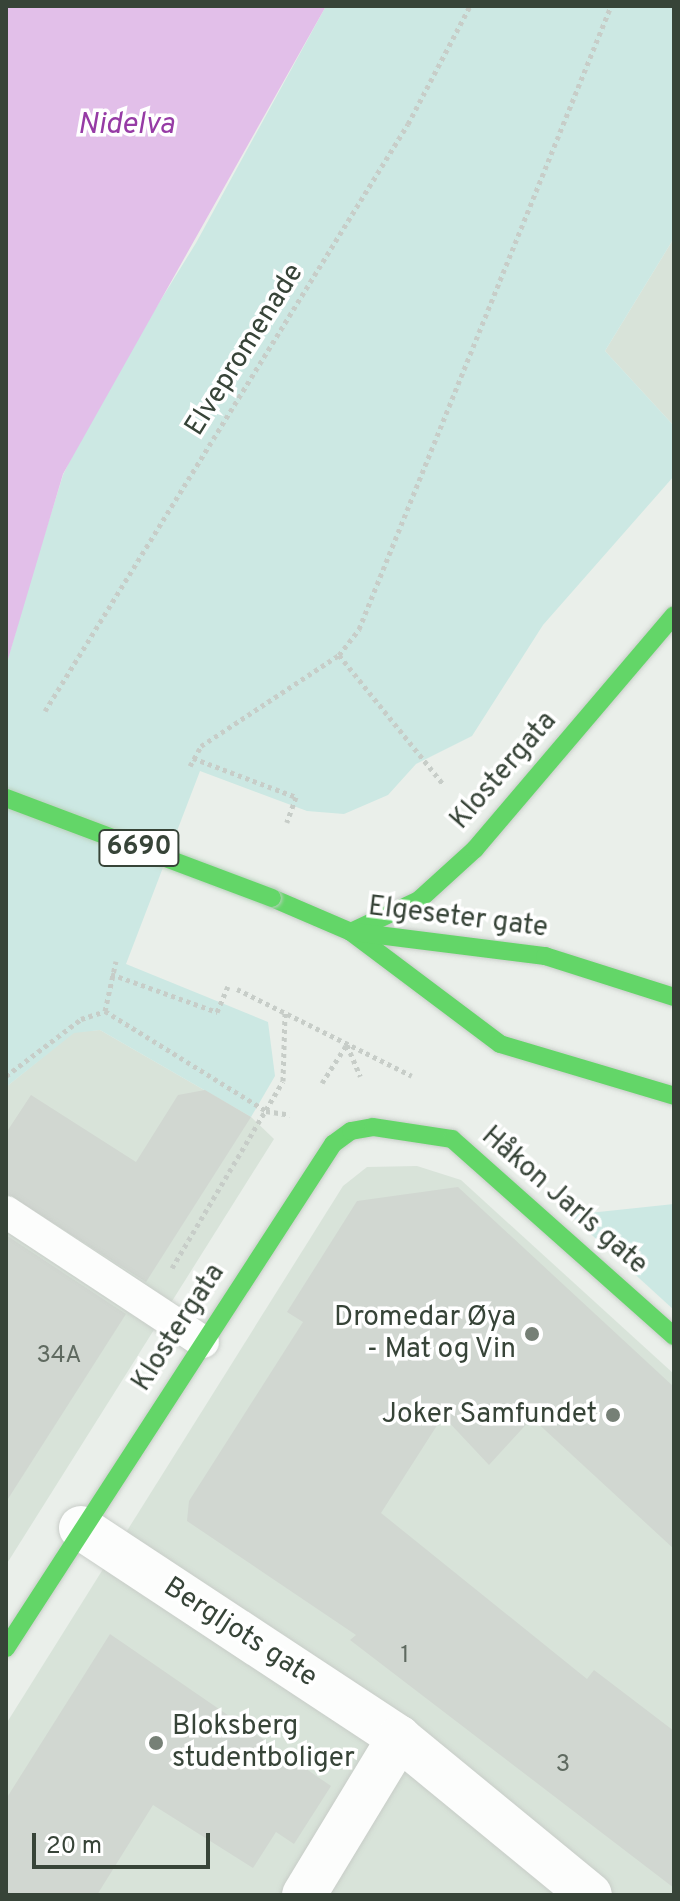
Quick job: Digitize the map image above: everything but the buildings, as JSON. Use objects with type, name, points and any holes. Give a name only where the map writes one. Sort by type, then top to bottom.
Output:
[{"type":"main road","name":"Klostergata","points":[[351,932],[419,900],[475,849],[674,615]]},
{"type":"main road","name":"6690","points":[[6,798],[272,898],[351,932]]},
{"type":"main road","name":"Elgeseter gate","points":[[351,932],[545,956],[674,997]]},
{"type":"main road","name":"Elgeseter gate","points":[[351,932],[500,1044],[674,1096]]},
{"type":"main road","name":"Klostergata","points":[[7,1646],[333,1144],[373,1127],[452,1139]]},
{"type":"main road","name":"Håkon Jarls gate","points":[[452,1139],[674,1336]]},
{"type":"street","name":"Bergljots gate","points":[[81,1528],[399,1738],[590,1895]]},
{"type":"street","points":[[304,1895],[399,1738]]},
{"type":"lane","points":[[6,1212],[203,1342]]},
{"type":"path","name":"Elvepromenade","points":[[45,711],[408,124],[470,6]]},
{"type":"path","points":[[190,766],[193,758],[339,655],[359,629],[611,6]]},
{"type":"path","points":[[339,655],[444,785]]},
{"type":"path","points":[[193,758],[296,797],[287,822]]},
{"type":"path","points":[[105,1011],[116,961]]},
{"type":"path","points":[[111,974],[217,1012],[228,986]]},
{"type":"path","points":[[237,989],[429,1084]]},
{"type":"path","points":[[6,1076],[81,1019],[105,1011]]},
{"type":"path","points":[[105,1011],[266,1111],[300,1110]]},
{"type":"path","points":[[149,1306],[283,1081],[285,1013]]},
{"type":"path","points":[[315,1093],[347,1044]]},
{"type":"shaded area","points":[[326,6],[674,6],[674,238],[605,351],[674,426],[674,476],[543,625],[472,736],[416,764],[388,795],[344,814],[307,811],[200,771],[126,964],[268,1022],[275,1076],[251,1117],[100,1030],[74,1033],[6,1087],[6,666],[28,588],[63,475],[102,395],[196,243]]},
{"type":"shaded area","points":[[674,238],[674,426],[605,351]]},
{"type":"shaded area","points":[[100,1030],[251,1117],[274,1139],[6,1565],[6,1087],[74,1032]]},
{"type":"shaded area","points":[[417,1166],[461,1180],[674,1374],[674,1895],[6,1895],[6,1724],[343,1186],[367,1167]]},
{"type":"shaded area","points":[[674,1204],[674,1310],[570,1215]]},
{"type":"water","name":"Nidelva","points":[[6,6],[326,6],[63,474],[6,666]]},
{"type":"traffic: fast","points":[[351,932],[419,900],[475,849],[674,615]]},
{"type":"traffic: fast","points":[[6,798],[272,898]]},
{"type":"traffic: fast","points":[[272,898],[351,932],[500,1044],[674,1096]]},
{"type":"traffic: fast","points":[[354,932],[545,956],[674,997]]},
{"type":"traffic: fast","points":[[6,1648],[333,1144],[351,1131],[373,1127],[452,1139],[674,1336]]},
{"type":"place","name":"Dromedar Øya - Mat og Vin","points":[[532,1334]]},
{"type":"place","name":"Joker Samfundet","points":[[613,1415]]},
{"type":"place","name":"Bloksberg studentboliger","points":[[156,1743]]}]
